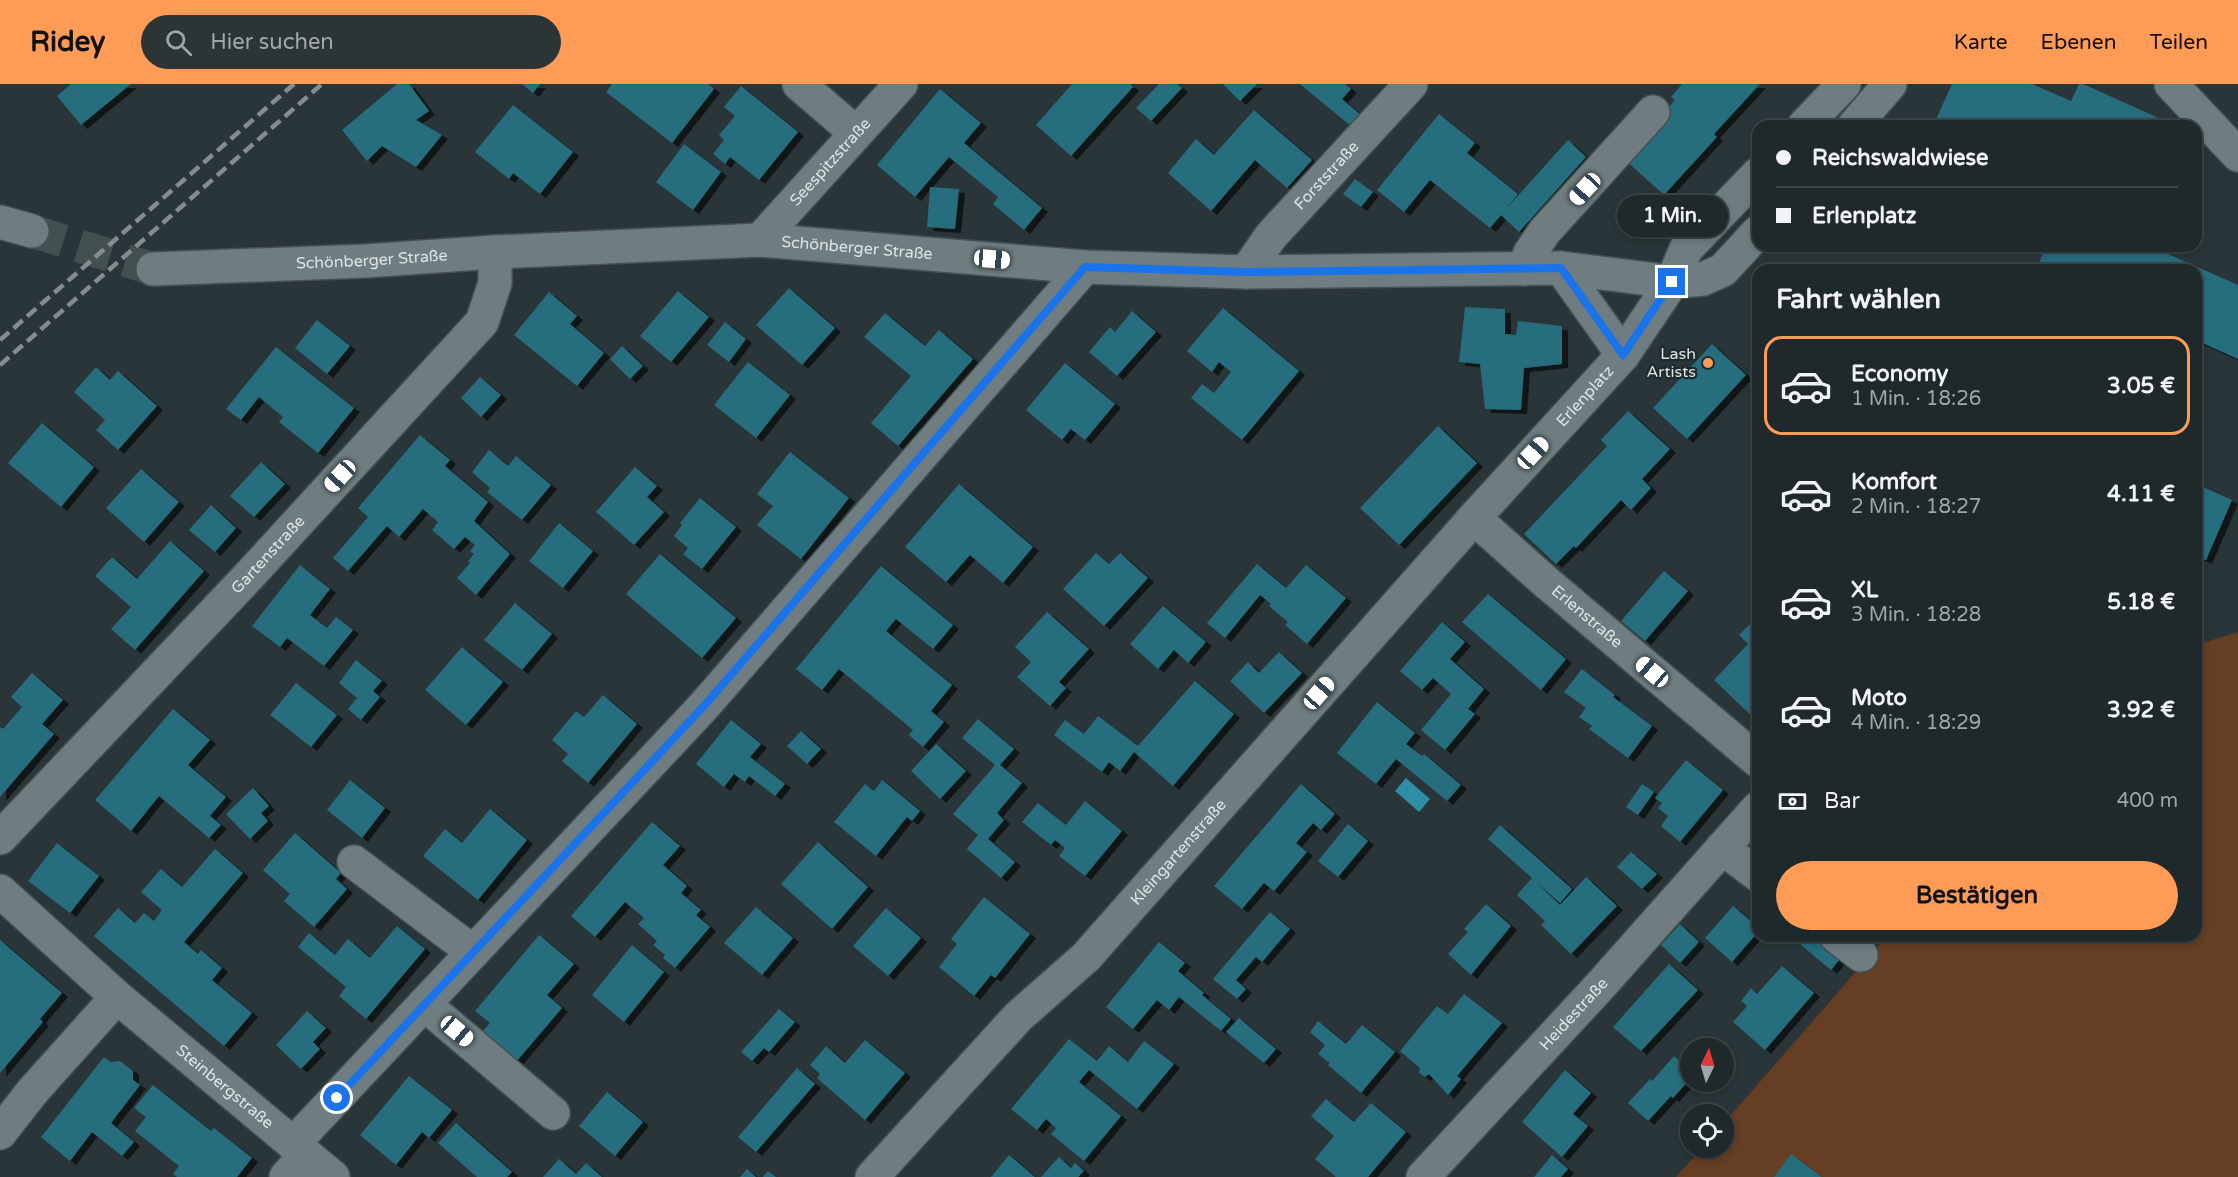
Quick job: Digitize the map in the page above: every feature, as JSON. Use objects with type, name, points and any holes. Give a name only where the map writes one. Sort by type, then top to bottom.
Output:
[{"type":"street","points":[[799,84],[856,133]]},
{"type":"street","name":"Seespitzstraße","points":[[760,240],[901,84]]},
{"type":"street","name":"Forststraße","points":[[1246,272],[1271,236],[1412,84]]},
{"type":"street","points":[[1810,120],[1844,84]]},
{"type":"street","points":[[1859,120],[1890,84]]},
{"type":"street","points":[[2171,84],[2238,155]]},
{"type":"street","points":[[1524,269],[1530,253],[1545,231],[1653,112]]},
{"type":"street","name":"Erlenplatz","points":[[1474,518],[1623,355],[1672,282],[1686,249],[1752,180]]},
{"type":"street","points":[[0,222],[32,231]]},
{"type":"street","points":[[1561,268],[1672,282],[1703,279],[1723,270],[1752,239]]},
{"type":"street","name":"Schönberger Straße","points":[[153,269],[365,261],[495,252],[760,240],[1085,267],[1246,272],[1561,268]]},
{"type":"street","name":"Gartenstraße","points":[[0,838],[237,588],[482,322],[495,283],[495,252]]},
{"type":"street","points":[[295,1159],[424,1004],[703,707],[1085,267]]},
{"type":"street","name":"Erlenplatz","points":[[1561,268],[1623,355]]},
{"type":"street","name":"Erlenstraße","points":[[1474,518],[1547,584],[1752,756]]},
{"type":"street","name":"Kleingartenstraße","points":[[872,1177],[1018,1017],[1086,957],[1474,518]]},
{"type":"street","points":[[1752,815],[1722,848],[1752,870]]},
{"type":"street","name":"Heidestraße","points":[[1423,1177],[1600,986],[1722,848]]},
{"type":"street","points":[[354,862],[473,952]]},
{"type":"street","name":"Steinbergstraße","points":[[0,891],[295,1159],[333,1177]]},
{"type":"street","points":[[0,1133],[32,1092],[117,997]]},
{"type":"street","points":[[424,1004],[553,1113]]},
{"type":"shaded area","points":[[2238,632],[2238,1177],[1676,1177],[1693,1158],[1734,1158],[1734,1112],[1882,942],[2202,942],[2202,643]]},
{"type":"water","points":[[1406,778],[1430,799],[1419,812],[1395,791]]},
{"type":"building","points":[[71,84],[131,84],[81,125],[57,96]]},
{"type":"building","points":[[397,84],[409,84],[429,111],[416,120],[442,135],[416,167],[382,146],[367,161],[342,130]]},
{"type":"building","points":[[522,84],[540,84],[533,93]]},
{"type":"building","points":[[612,84],[708,84],[714,89],[672,143],[606,92]]},
{"type":"building","points":[[1072,84],[1130,84],[1133,87],[1071,156],[1036,125]]},
{"type":"building","points":[[1159,84],[1177,84],[1182,88],[1151,121],[1136,108]]},
{"type":"building","points":[[1223,84],[1257,84],[1240,101]]},
{"type":"building","points":[[1300,84],[1345,84],[1351,89],[1342,99],[1362,116],[1352,127]]},
{"type":"building","points":[[1682,84],[1760,84],[1714,134],[1717,137],[1664,195],[1623,158],[1675,100],[1671,97]]},
{"type":"building","points":[[1952,84],[2032,84],[2071,101],[2079,84],[2083,84],[2163,120],[1936,120]]},
{"type":"building","points":[[741,86],[798,132],[759,180],[730,157],[725,164],[713,154],[724,140],[719,135],[735,116],[724,107]]},
{"type":"building","points":[[940,89],[981,123],[964,143],[1042,208],[1024,230],[993,204],[998,197],[949,157],[915,197],[877,165]]},
{"type":"building","points":[[513,105],[573,152],[540,194],[513,173],[509,179],[475,152]]},
{"type":"building","points":[[1254,110],[1312,160],[1287,188],[1255,160],[1211,211],[1168,173],[1196,139],[1214,155]]},
{"type":"building","points":[[1439,114],[1475,143],[1467,153],[1518,194],[1505,210],[1568,140],[1586,157],[1519,232],[1501,215],[1490,228],[1430,180],[1404,212],[1377,190]]},
{"type":"building","points":[[684,144],[721,172],[693,210],[656,182]]},
{"type":"building","points":[[1355,179],[1373,192],[1361,207],[1343,194]]},
{"type":"building","points":[[930,187],[959,189],[955,229],[927,227]]},
{"type":"building","points":[[2044,252],[2164,252],[2191,264],[2038,264]]},
{"type":"building","points":[[2202,269],[2238,285],[2238,359],[2202,343]]},
{"type":"building","points":[[789,288],[835,328],[802,365],[756,325]]},
{"type":"building","points":[[678,291],[709,317],[671,362],[640,336]]},
{"type":"building","points":[[549,292],[577,316],[570,324],[604,353],[577,386],[514,335]]},
{"type":"building","points":[[1465,307],[1505,309],[1505,334],[1516,335],[1518,321],[1562,326],[1562,364],[1524,368],[1521,410],[1485,409],[1480,364],[1459,362]]},
{"type":"building","points":[[1223,308],[1299,371],[1242,440],[1191,398],[1202,384],[1214,393],[1231,372],[1219,362],[1212,372],[1187,351]]},
{"type":"building","points":[[1132,311],[1156,332],[1117,376],[1089,352],[1110,327],[1115,332]]},
{"type":"building","points":[[885,313],[925,346],[939,330],[973,359],[898,446],[871,423],[911,376],[864,337]]},
{"type":"building","points":[[317,320],[350,346],[327,374],[295,348]]},
{"type":"building","points":[[725,322],[746,339],[729,362],[707,345]]},
{"type":"building","points":[[1712,344],[1746,375],[1687,439],[1653,408]]},
{"type":"building","points":[[622,346],[643,366],[630,379],[610,359]]},
{"type":"building","points":[[276,347],[354,408],[318,453],[279,422],[283,417],[259,397],[241,420],[226,409]]},
{"type":"building","points":[[748,362],[790,395],[756,438],[714,405]]},
{"type":"building","points":[[1065,363],[1115,404],[1085,440],[1071,429],[1062,440],[1026,410]]},
{"type":"building","points":[[96,367],[110,380],[118,371],[157,406],[118,450],[96,430],[105,420],[74,392]]},
{"type":"building","points":[[480,377],[501,395],[481,417],[461,398]]},
{"type":"building","points":[[1628,411],[1670,449],[1642,479],[1651,488],[1631,510],[1621,500],[1576,548],[1574,546],[1556,564],[1524,534],[1607,446],[1601,440]]},
{"type":"building","points":[[42,423],[94,467],[61,507],[8,463]]},
{"type":"building","points":[[1438,426],[1477,463],[1399,545],[1360,508]]},
{"type":"building","points":[[420,435],[450,460],[445,466],[488,502],[474,521],[510,554],[476,595],[457,578],[470,563],[468,561],[474,554],[470,551],[475,545],[465,537],[454,549],[432,530],[438,522],[423,509],[399,537],[387,526],[348,571],[333,558],[368,517],[358,508]]},
{"type":"building","points":[[489,450],[508,466],[516,456],[551,485],[522,520],[487,492],[490,488],[472,472]]},
{"type":"building","points":[[790,452],[849,498],[801,559],[757,525],[773,506],[757,494]]},
{"type":"building","points":[[261,462],[285,484],[254,517],[230,496]]},
{"type":"building","points":[[635,467],[657,486],[647,497],[664,512],[634,545],[596,512]]},
{"type":"building","points":[[141,469],[179,502],[144,542],[106,508]]},
{"type":"building","points":[[959,484],[1033,547],[1003,583],[970,555],[946,582],[905,547]]},
{"type":"building","points":[[2202,487],[2232,500],[2206,560],[2202,558]]},
{"type":"building","points":[[700,498],[736,527],[702,569],[683,554],[688,548],[674,536],[682,525],[680,523]]},
{"type":"building","points":[[211,505],[236,528],[215,552],[189,530]]},
{"type":"building","points":[[559,523],[593,551],[563,588],[529,561]]},
{"type":"building","points":[[170,541],[204,571],[135,650],[111,629],[131,607],[95,576],[112,557],[137,579]]},
{"type":"building","points":[[1096,553],[1109,564],[1120,553],[1148,578],[1104,626],[1063,589]]},
{"type":"building","points":[[660,554],[736,618],[702,658],[626,594]]},
{"type":"building","points":[[1257,564],[1286,588],[1306,565],[1346,598],[1307,644],[1285,625],[1288,622],[1260,595],[1225,638],[1207,623]]},
{"type":"building","points":[[300,565],[330,589],[310,615],[327,628],[336,617],[353,630],[324,666],[287,638],[280,647],[252,626]]},
{"type":"building","points":[[881,566],[953,625],[933,649],[896,619],[886,631],[952,685],[931,711],[944,722],[923,747],[909,735],[913,730],[839,669],[822,690],[796,669]]},
{"type":"building","points":[[1664,571],[1688,591],[1645,641],[1621,621]]},
{"type":"building","points":[[1488,594],[1566,659],[1541,690],[1462,622]]},
{"type":"building","points":[[515,603],[552,634],[522,670],[484,640]]},
{"type":"building","points":[[1163,606],[1206,642],[1188,663],[1174,650],[1158,669],[1130,644]]},
{"type":"building","points":[[1047,612],[1089,649],[1059,682],[1066,688],[1050,706],[1017,677],[1031,662],[1015,647]]},
{"type":"building","points":[[1442,622],[1465,642],[1450,659],[1484,689],[1468,709],[1475,714],[1445,750],[1421,730],[1451,694],[1433,678],[1422,690],[1400,671]]},
{"type":"building","points":[[1752,622],[1752,716],[1714,680],[1748,644],[1739,635]]},
{"type":"building","points":[[462,647],[503,682],[466,725],[425,690]]},
{"type":"building","points":[[1279,652],[1302,673],[1264,713],[1230,681],[1248,662],[1259,673]]},
{"type":"building","points":[[356,660],[382,681],[373,691],[380,697],[361,720],[348,709],[357,698],[339,683]]},
{"type":"building","points":[[1582,669],[1615,695],[1613,697],[1652,726],[1628,758],[1589,729],[1592,726],[1579,717],[1586,708],[1564,692]]},
{"type":"building","points":[[32,673],[63,700],[42,724],[54,734],[0,797],[0,727],[3,729],[22,707],[11,697]]},
{"type":"building","points":[[1195,681],[1234,714],[1173,786],[1134,752],[1120,771],[1109,762],[1102,772],[1054,735],[1065,720],[1084,734],[1098,716],[1138,746]]},
{"type":"building","points":[[296,683],[337,715],[311,747],[270,715]]},
{"type":"building","points":[[603,695],[637,724],[588,783],[562,761],[568,754],[552,740],[576,711],[584,717]]},
{"type":"building","points":[[1377,702],[1415,733],[1406,744],[1422,756],[1424,754],[1461,785],[1447,801],[1396,759],[1376,784],[1337,753]]},
{"type":"building","points":[[173,709],[210,740],[188,765],[226,797],[210,816],[221,825],[209,838],[159,796],[131,831],[95,800]]},
{"type":"building","points":[[978,719],[1014,749],[1000,765],[1022,783],[997,813],[1004,820],[988,839],[1015,862],[1001,878],[967,849],[978,835],[953,814],[995,765],[962,738]]},
{"type":"building","points":[[731,720],[761,744],[750,757],[785,784],[775,796],[749,776],[745,782],[734,774],[724,787],[696,764]]},
{"type":"building","points":[[801,731],[821,749],[807,764],[787,746]]},
{"type":"building","points":[[936,744],[966,771],[940,799],[911,771]]},
{"type":"building","points":[[1686,760],[1723,790],[1680,842],[1661,826],[1668,816],[1658,808],[1662,803],[1655,798]]},
{"type":"building","points":[[350,780],[385,808],[362,838],[327,810]]},
{"type":"building","points":[[882,780],[920,811],[912,821],[907,817],[876,856],[834,822],[865,784],[874,791]]},
{"type":"building","points":[[1301,784],[1335,814],[1321,830],[1313,823],[1296,843],[1307,852],[1274,891],[1264,883],[1242,909],[1214,886]]},
{"type":"building","points":[[1642,784],[1654,792],[1638,815],[1626,807]]},
{"type":"building","points":[[253,788],[269,806],[261,813],[268,821],[250,839],[226,814]]},
{"type":"building","points":[[1085,801],[1122,831],[1085,876],[1059,856],[1065,848],[1055,840],[1051,845],[1022,822],[1038,803],[1066,825]]},
{"type":"building","points":[[490,809],[527,840],[478,900],[423,856],[445,829],[462,843]]},
{"type":"building","points":[[652,822],[680,846],[663,865],[687,886],[681,893],[701,910],[696,915],[710,927],[675,968],[653,945],[657,941],[638,924],[644,918],[625,902],[595,937],[571,916]]},
{"type":"building","points":[[1348,824],[1368,841],[1338,877],[1318,861]]},
{"type":"building","points":[[1500,825],[1572,889],[1560,903],[1535,881],[1560,905],[1586,877],[1617,906],[1571,954],[1541,925],[1545,921],[1517,895],[1532,878],[1488,839]]},
{"type":"building","points":[[295,833],[341,873],[336,879],[347,889],[314,927],[284,901],[290,894],[263,870]]},
{"type":"building","points":[[818,842],[868,887],[832,929],[781,884]]},
{"type":"building","points":[[57,843],[99,876],[70,913],[28,881]]},
{"type":"building","points":[[215,849],[243,873],[184,942],[198,954],[201,950],[222,968],[212,980],[252,1013],[224,1046],[94,936],[118,908],[135,923],[144,913],[154,921],[162,910],[141,892],[161,869],[182,887]]},
{"type":"building","points":[[1631,852],[1657,874],[1642,889],[1617,867]]},
{"type":"building","points":[[984,897],[1030,934],[995,978],[991,975],[974,996],[939,967],[957,944],[951,939]]},
{"type":"building","points":[[1486,904],[1511,926],[1471,975],[1448,954],[1468,932],[1464,929]]},
{"type":"building","points":[[1733,906],[1752,922],[1752,939],[1732,962],[1705,938]]},
{"type":"building","points":[[756,907],[793,938],[762,975],[724,943]]},
{"type":"building","points":[[886,908],[921,938],[888,976],[853,946]]},
{"type":"building","points":[[1270,912],[1290,929],[1262,962],[1256,957],[1236,980],[1246,989],[1237,999],[1213,979]]},
{"type":"building","points":[[1680,924],[1699,942],[1680,963],[1661,945]]},
{"type":"building","points":[[397,926],[425,949],[366,1019],[339,996],[346,987],[298,947],[309,933],[335,955],[348,939],[370,958]]},
{"type":"building","points":[[539,935],[574,964],[547,995],[562,1008],[516,1062],[481,1033],[490,1023],[475,1011]]},
{"type":"building","points":[[0,940],[62,993],[40,1019],[43,1022],[0,1073]]},
{"type":"building","points":[[1159,942],[1185,963],[1178,971],[1231,1019],[1221,1031],[1179,997],[1169,1010],[1157,1000],[1133,1029],[1106,1007]]},
{"type":"building","points":[[1803,942],[1830,942],[1844,954],[1831,970],[1801,945]]},
{"type":"building","points":[[632,945],[664,972],[624,1022],[592,995]]},
{"type":"building","points":[[1669,964],[1698,990],[1641,1051],[1613,1027]]},
{"type":"building","points":[[1782,966],[1814,993],[1765,1050],[1733,1022],[1747,1006],[1741,1001],[1751,988],[1757,994]]},
{"type":"building","points":[[1464,994],[1502,1023],[1457,1076],[1461,1079],[1448,1095],[1429,1074],[1425,1077],[1419,1073],[1420,1068],[1400,1051],[1437,1006],[1448,1014]]},
{"type":"building","points":[[779,1009],[795,1022],[769,1052],[764,1048],[752,1061],[741,1052]]},
{"type":"building","points":[[307,1011],[326,1028],[313,1042],[320,1049],[301,1069],[276,1045]]},
{"type":"building","points":[[1239,1018],[1276,1049],[1264,1063],[1226,1032]]},
{"type":"building","points":[[1318,1021],[1346,1044],[1362,1025],[1395,1052],[1361,1093],[1318,1054],[1325,1045],[1310,1032]]},
{"type":"building","points":[[1069,1039],[1097,1061],[1109,1046],[1128,1062],[1144,1041],[1174,1064],[1137,1109],[1089,1070],[1079,1082],[1121,1116],[1084,1161],[1051,1134],[1056,1128],[1046,1119],[1037,1130],[1011,1109]]},
{"type":"building","points":[[865,1040],[905,1073],[865,1120],[817,1078],[820,1074],[810,1065],[826,1046],[845,1063]]},
{"type":"building","points":[[1674,1056],[1680,1061],[1680,1090],[1673,1098],[1671,1096],[1648,1121],[1628,1103],[1650,1079],[1652,1081]]},
{"type":"building","points":[[104,1057],[111,1062],[120,1061],[133,1071],[133,1080],[140,1085],[111,1123],[134,1142],[122,1156],[92,1132],[70,1161],[41,1137]]},
{"type":"building","points":[[797,1068],[815,1084],[756,1152],[738,1137]]},
{"type":"building","points":[[1565,1070],[1591,1093],[1573,1114],[1588,1126],[1562,1157],[1522,1122]]},
{"type":"building","points":[[409,1076],[452,1110],[429,1138],[422,1132],[396,1165],[360,1135]]},
{"type":"building","points":[[153,1085],[211,1131],[214,1128],[252,1158],[237,1177],[177,1177],[173,1174],[179,1166],[135,1131],[146,1117],[134,1108]]},
{"type":"building","points":[[607,1092],[643,1122],[615,1156],[579,1126]]},
{"type":"building","points":[[1326,1099],[1354,1122],[1371,1103],[1406,1132],[1368,1177],[1336,1177],[1315,1159],[1334,1136],[1311,1116]]},
{"type":"building","points":[[456,1123],[512,1172],[507,1177],[477,1177],[438,1143]]},
{"type":"building","points":[[1791,1154],[1822,1177],[1774,1177]]},
{"type":"building","points":[[1009,1155],[1035,1177],[991,1177]]},
{"type":"building","points":[[1552,1155],[1568,1169],[1561,1177],[1534,1177]]},
{"type":"building","points":[[1059,1157],[1071,1168],[1075,1163],[1084,1171],[1078,1177],[1041,1177]]},
{"type":"building","points":[[559,1159],[576,1174],[586,1163],[602,1177],[543,1177]]},
{"type":"building","points":[[747,1169],[756,1177],[740,1177]]},
{"type":"building","points":[[768,1171],[776,1177],[763,1177]]},
{"type":"tunnel","points":[[32,231],[153,269]]},
{"type":"railway","points":[[0,340],[294,84]]},
{"type":"railway","points":[[0,365],[322,84]]},
{"type":"place","name":"Lash Artists","points":[[1708,363]]},
{"type":"route","points":[[337,1098],[703,707],[1085,267],[1246,272],[1561,268],[1623,355],[1672,282]]}]
